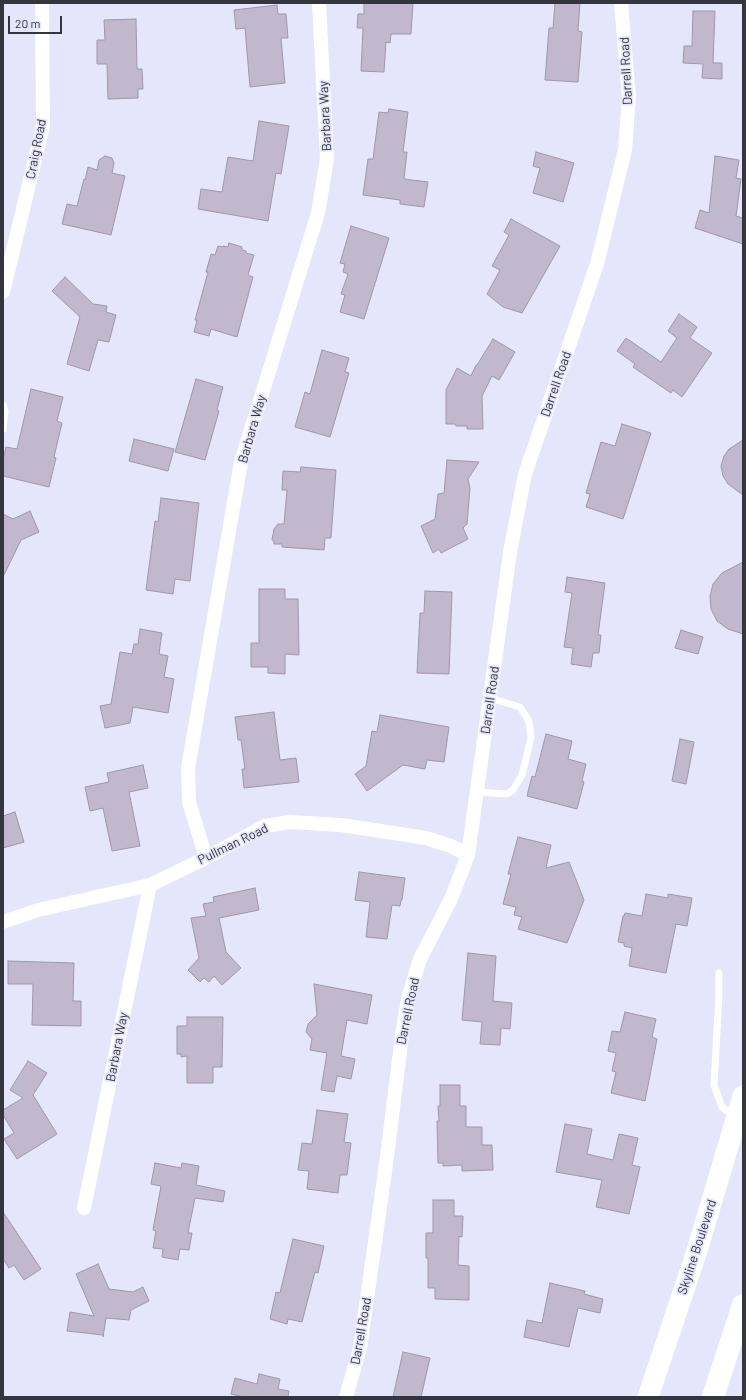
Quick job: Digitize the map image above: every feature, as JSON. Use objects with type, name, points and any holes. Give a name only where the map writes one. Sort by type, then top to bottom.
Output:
[{"type":"highway","points":[[713,1397],[743,1306]]},
{"type":"main road","name":"Skyline Boulevard","points":[[648,1397],[696,1254],[743,1096]]},
{"type":"street","name":"Craig Road","points":[[3,292],[43,126],[42,3]]},
{"type":"street","name":"Barbara Way","points":[[206,858],[189,802],[188,768],[242,462],[318,213],[327,159],[319,3]]},
{"type":"street","name":"Darrell Road","points":[[346,1397],[360,1348],[408,999],[420,959],[452,899],[468,855],[510,552],[524,474],[597,264],[624,150],[629,97],[621,3]]},
{"type":"street","name":"Pullman Road","points":[[3,922],[38,910],[150,885],[206,858],[265,826],[290,822],[341,825],[426,838],[451,846],[468,855]]},
{"type":"street","name":"Barbara Way","points":[[84,1208],[150,885]]},
{"type":"lane","points":[[3,405],[5,411],[3,429]]},
{"type":"lane","points":[[477,792],[507,794],[513,790],[522,775],[531,738],[529,721],[520,707],[490,698]]},
{"type":"lane","points":[[719,973],[714,1085],[722,1107],[736,1119]]},
{"type":"building","points":[[364,3],[413,3],[411,34],[391,34],[390,43],[386,42],[384,72],[361,71],[363,28],[357,28],[358,14],[364,14]]},
{"type":"building","points":[[555,3],[580,3],[578,31],[582,32],[578,82],[545,80],[549,28],[553,28]]},
{"type":"building","points":[[277,5],[278,14],[286,14],[288,38],[281,38],[285,83],[250,87],[245,28],[236,29],[234,10]]},
{"type":"building","points":[[693,11],[715,11],[713,63],[722,63],[722,79],[702,78],[703,64],[683,63],[684,46],[692,46]]},
{"type":"building","points":[[136,19],[137,69],[142,69],[143,89],[138,89],[138,98],[108,99],[107,64],[97,64],[97,40],[105,40],[104,20]]},
{"type":"building","points":[[389,109],[408,112],[403,152],[407,152],[404,179],[428,182],[424,207],[400,204],[400,200],[363,195],[368,159],[373,159],[379,112],[388,113]]},
{"type":"building","points":[[259,121],[289,126],[281,174],[276,173],[268,221],[198,209],[201,189],[222,192],[228,157],[253,161]]},
{"type":"building","points":[[536,152],[574,163],[563,202],[533,193],[540,168],[533,166]]},
{"type":"building","points":[[105,156],[112,158],[114,163],[112,173],[125,176],[111,235],[62,224],[67,204],[77,206],[88,167],[97,170],[99,160]]},
{"type":"building","points":[[715,156],[739,160],[736,178],[741,179],[736,216],[743,218],[743,244],[695,228],[700,210],[709,213]]},
{"type":"building","points":[[511,219],[560,246],[522,313],[503,307],[487,294],[500,270],[492,266],[509,235],[504,232]]},
{"type":"building","points":[[351,226],[389,238],[364,319],[340,312],[345,295],[341,294],[348,274],[343,272],[345,264],[340,263]]},
{"type":"building","points":[[229,243],[242,247],[242,250],[246,251],[246,253],[254,255],[248,275],[253,277],[237,337],[211,329],[209,336],[194,332],[197,320],[195,320],[208,272],[206,272],[211,254],[215,255],[218,246],[228,247]]},
{"type":"building","points":[[65,277],[93,304],[107,306],[106,312],[116,315],[109,342],[98,340],[89,371],[67,364],[80,317],[52,291]]},
{"type":"building","points":[[679,314],[697,327],[690,338],[712,353],[682,397],[673,390],[671,393],[633,367],[635,364],[617,351],[626,338],[661,362],[677,338],[668,331]]},
{"type":"building","points":[[493,339],[515,352],[499,380],[492,376],[482,396],[483,429],[467,429],[467,426],[446,424],[446,390],[457,368],[471,376],[476,365]]},
{"type":"building","points":[[322,350],[349,358],[345,372],[349,373],[330,437],[295,427],[305,392],[310,394]]},
{"type":"building","points":[[196,379],[223,387],[217,410],[219,411],[205,460],[175,452]]},
{"type":"building","points":[[31,389],[63,397],[57,421],[62,423],[49,487],[3,476],[3,460],[6,447],[17,449]]},
{"type":"building","points":[[622,424],[651,433],[623,519],[586,507],[590,494],[586,493],[601,442],[615,446]]},
{"type":"building","points":[[134,439],[174,449],[168,471],[129,461]]},
{"type":"building","points":[[743,440],[743,495],[728,484],[723,476],[721,466],[724,456],[729,449]]},
{"type":"building","points":[[447,460],[479,462],[468,479],[470,488],[467,524],[463,528],[468,539],[441,553],[439,549],[433,553],[421,526],[435,519],[438,494],[444,493]]},
{"type":"building","points":[[301,467],[336,470],[331,538],[325,538],[324,550],[282,547],[282,544],[274,544],[274,541],[272,540],[274,529],[278,524],[284,524],[287,490],[282,490],[283,471],[300,472]]},
{"type":"building","points":[[161,498],[199,503],[190,581],[175,579],[173,594],[146,590],[155,521],[158,522]]},
{"type":"building","points":[[30,511],[39,532],[21,540],[3,577],[3,514],[13,519]]},
{"type":"building","points":[[743,562],[743,634],[728,629],[717,621],[711,609],[710,596],[713,584],[722,573]]},
{"type":"building","points":[[567,577],[605,583],[598,635],[601,635],[599,653],[593,653],[591,667],[571,664],[573,648],[564,647],[572,593],[565,592]]},
{"type":"building","points":[[259,589],[285,589],[285,599],[298,599],[299,655],[285,654],[285,674],[268,673],[268,667],[251,667],[251,643],[259,643]]},
{"type":"building","points":[[425,591],[452,592],[449,674],[417,673],[420,613],[424,613]]},
{"type":"building","points":[[140,629],[162,633],[159,654],[168,656],[164,677],[174,679],[168,713],[133,707],[130,723],[105,728],[100,706],[111,704],[120,652],[132,654],[134,644],[138,644]]},
{"type":"building","points":[[681,630],[703,637],[698,654],[675,648]]},
{"type":"building","points":[[274,712],[280,760],[296,758],[299,782],[244,788],[242,769],[245,769],[241,740],[238,740],[235,717]]},
{"type":"building","points":[[380,715],[449,727],[444,762],[427,760],[425,769],[403,765],[367,791],[355,774],[366,766],[372,731],[377,732]]},
{"type":"building","points":[[546,734],[572,741],[568,759],[586,764],[582,781],[584,782],[577,809],[527,796],[532,776],[535,777]]},
{"type":"building","points":[[680,739],[694,742],[686,784],[672,781]]},
{"type":"building","points":[[143,765],[148,788],[129,792],[140,846],[112,851],[103,808],[90,811],[85,787],[109,782],[107,773]]},
{"type":"building","points":[[15,812],[24,842],[3,848],[3,816]]},
{"type":"building","points":[[518,837],[551,845],[546,868],[569,862],[584,900],[567,943],[518,929],[522,917],[514,915],[516,907],[503,904],[511,874],[508,874]]},
{"type":"building","points":[[359,872],[405,878],[400,906],[392,905],[387,939],[366,937],[370,902],[355,900]]},
{"type":"building","points":[[255,888],[259,910],[219,918],[226,952],[241,968],[222,985],[214,976],[209,982],[204,978],[200,982],[188,970],[199,958],[191,918],[206,916],[203,904],[214,902],[213,897]]},
{"type":"building","points":[[646,894],[668,898],[668,894],[692,898],[687,926],[676,924],[666,973],[629,966],[632,948],[624,946],[624,943],[618,942],[623,916],[625,913],[642,916]]},
{"type":"building","points":[[468,953],[496,956],[493,1001],[512,1003],[510,1029],[501,1028],[500,1045],[480,1044],[482,1022],[462,1020]]},
{"type":"building","points":[[8,961],[74,963],[73,1001],[81,1001],[81,1026],[32,1025],[33,984],[8,984]]},
{"type":"building","points":[[314,984],[372,995],[367,1024],[347,1020],[341,1056],[355,1059],[351,1079],[337,1076],[334,1092],[321,1090],[327,1053],[310,1050],[312,1039],[306,1032],[308,1024],[317,1015]]},
{"type":"building","points":[[625,1012],[656,1019],[652,1037],[657,1039],[645,1101],[611,1093],[616,1072],[612,1071],[616,1053],[608,1051],[612,1031],[620,1032]]},
{"type":"building","points":[[187,1017],[223,1017],[222,1067],[213,1067],[213,1083],[187,1083],[187,1056],[181,1057],[181,1054],[177,1054],[177,1026],[187,1026]]},
{"type":"building","points":[[28,1061],[47,1073],[33,1095],[57,1134],[17,1159],[4,1139],[14,1133],[3,1115],[3,1110],[23,1098],[10,1090]]},
{"type":"building","points":[[440,1085],[460,1085],[460,1106],[466,1106],[466,1127],[482,1127],[482,1145],[492,1145],[493,1170],[462,1171],[462,1165],[443,1166],[443,1163],[438,1163],[437,1121],[439,1121],[438,1106],[440,1106]]},
{"type":"building","points":[[317,1110],[348,1114],[344,1142],[351,1143],[347,1175],[340,1175],[338,1193],[307,1189],[309,1171],[298,1170],[302,1143],[312,1144]]},
{"type":"building","points":[[565,1124],[592,1129],[587,1154],[613,1160],[619,1134],[638,1138],[632,1165],[640,1167],[629,1214],[596,1207],[602,1180],[556,1172]]},
{"type":"building","points":[[155,1163],[181,1168],[182,1163],[199,1166],[196,1185],[225,1191],[223,1202],[195,1198],[188,1233],[192,1233],[189,1250],[180,1249],[178,1260],[162,1257],[163,1249],[153,1248],[156,1231],[153,1230],[161,1186],[151,1184]]},
{"type":"building","points":[[433,1200],[454,1200],[454,1216],[463,1216],[462,1237],[459,1236],[458,1265],[469,1266],[469,1300],[435,1299],[435,1288],[428,1288],[426,1233],[433,1233]]},
{"type":"building","points":[[3,1212],[41,1269],[24,1280],[14,1265],[9,1268],[3,1259]]},
{"type":"building","points":[[293,1239],[324,1246],[318,1273],[315,1272],[302,1322],[288,1319],[287,1324],[270,1319],[276,1292],[280,1293]]},
{"type":"building","points":[[98,1264],[109,1289],[133,1292],[143,1287],[149,1301],[131,1310],[129,1320],[106,1318],[103,1337],[103,1335],[67,1331],[70,1312],[94,1316],[76,1274]]},
{"type":"building","points":[[550,1283],[585,1291],[584,1294],[603,1299],[600,1313],[578,1308],[569,1347],[524,1337],[527,1320],[542,1323]]},
{"type":"building","points":[[403,1352],[430,1358],[421,1397],[393,1397]]},
{"type":"building","points":[[259,1374],[280,1379],[278,1389],[289,1391],[288,1397],[244,1397],[231,1394],[235,1378],[257,1384]]}]
